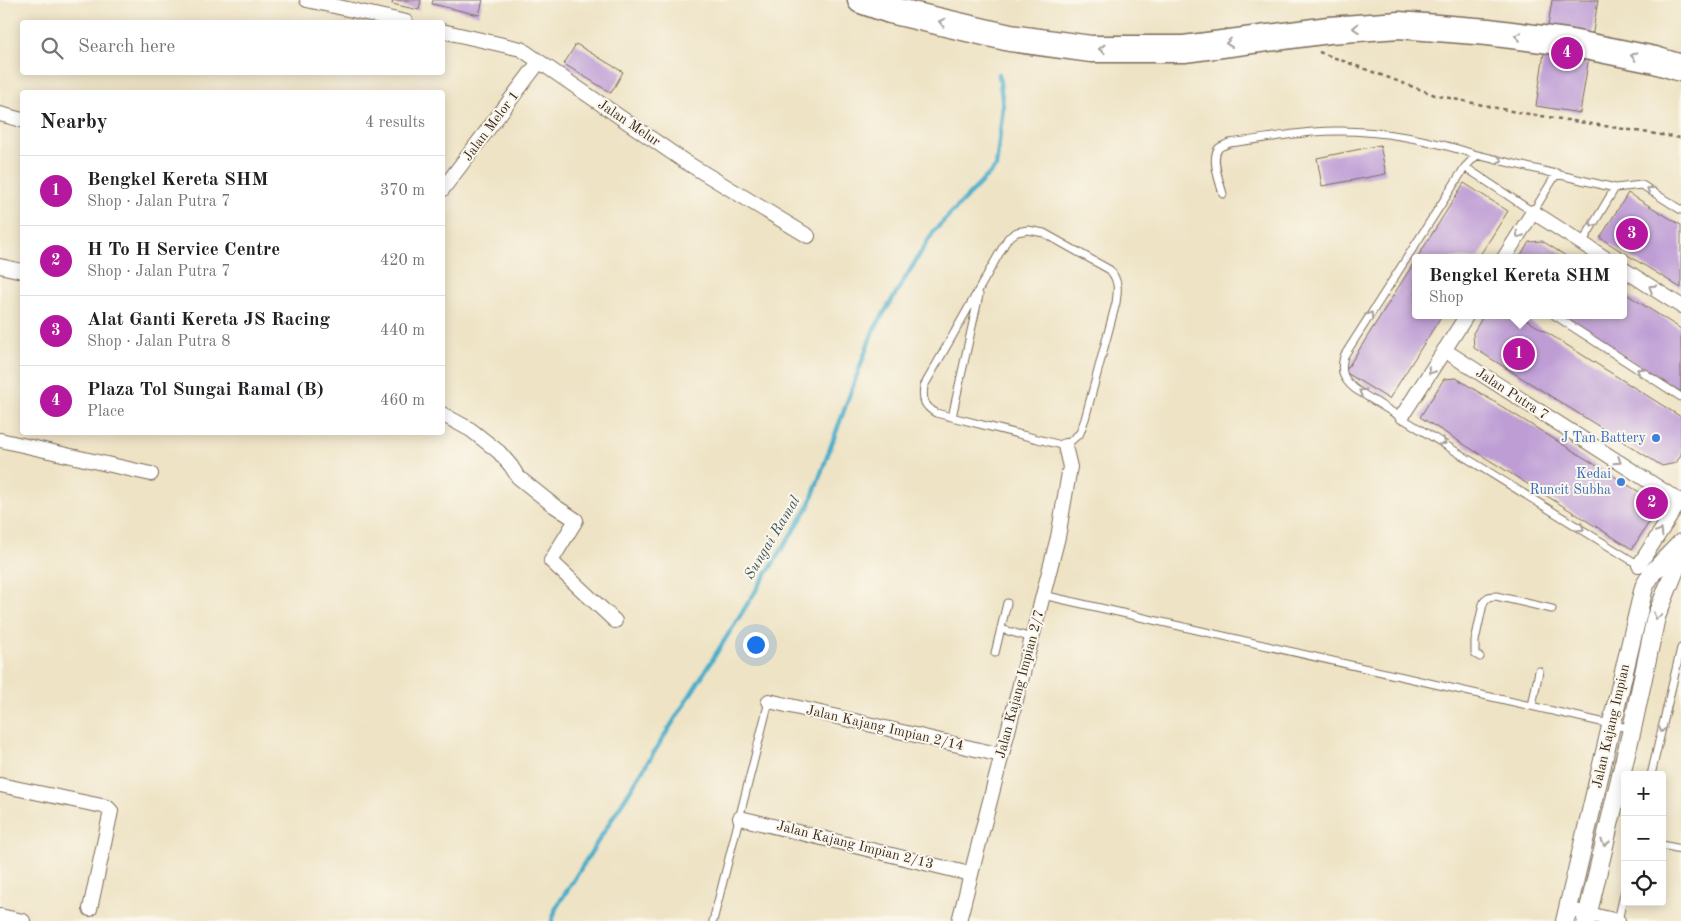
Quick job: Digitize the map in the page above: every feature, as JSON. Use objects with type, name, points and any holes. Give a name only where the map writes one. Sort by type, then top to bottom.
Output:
[{"type":"highway","points":[[861,0],[890,10],[1010,38],[1091,49],[1184,49],[1329,30],[1399,25],[1488,32],[1566,42],[1655,60],[1681,68]]},
{"type":"street","points":[[308,0],[397,20]]},
{"type":"street","name":"Jalan Melur","points":[[445,32],[521,49],[684,161],[808,236]]},
{"type":"street","name":"Jalan Melor 1","points":[[445,186],[539,62]]},
{"type":"street","points":[[0,114],[20,119]]},
{"type":"street","points":[[1507,254],[1533,212],[1598,254]]},
{"type":"street","points":[[0,266],[20,271]]},
{"type":"street","points":[[1627,272],[1681,306]]},
{"type":"street","points":[[1402,416],[1464,319]]},
{"type":"street","name":"Jalan Putra 7","points":[[1444,350],[1681,501]]},
{"type":"street","points":[[445,416],[471,430],[485,441],[505,458],[518,477],[553,505],[576,520],[551,561],[615,621]]},
{"type":"street","points":[[0,440],[151,474]]},
{"type":"street","name":"Jalan Kajang Impian 2/7","points":[[959,921],[1058,537],[1070,467],[1065,446]]},
{"type":"street","points":[[1668,571],[1681,501]]},
{"type":"street","name":"Jalan Kajang Impian","points":[[1587,918],[1632,729],[1656,617],[1668,571],[1681,543]]},
{"type":"street","name":"Jalan Kajang Impian","points":[[1566,915],[1644,587],[1668,571]]},
{"type":"street","name":"Jalan Kajang Impian 2/14","points":[[769,700],[1001,755]]},
{"type":"street","points":[[0,785],[107,807],[111,811],[90,909]]},
{"type":"street","name":"Jalan Kajang Impian 2/13","points":[[740,818],[970,874]]},
{"type":"street","points":[[1566,915],[1618,921]]},
{"type":"street","points":[[0,916],[23,921]]},
{"type":"lane","points":[[1223,194],[1215,162],[1215,154],[1219,147],[1314,132],[1354,132],[1402,137],[1445,145],[1477,155],[1616,188],[1642,185],[1681,210]]},
{"type":"lane","points":[[1477,155],[1465,167],[1344,356],[1341,366],[1342,374],[1347,382],[1402,416],[1668,571]]},
{"type":"lane","points":[[1465,167],[1533,212],[1557,173]]},
{"type":"lane","points":[[1582,243],[1616,188]]},
{"type":"lane","points":[[1028,230],[1044,233],[1110,270],[1117,278],[1116,303],[1085,419],[1080,433],[1065,446],[952,418],[928,409],[924,403],[924,386],[981,288],[1008,238],[1017,232],[1028,230]]},
{"type":"lane","points":[[952,418],[981,288]]},
{"type":"lane","points":[[1560,319],[1681,397]]},
{"type":"lane","points":[[1043,595],[1632,729]]},
{"type":"lane","points":[[1480,658],[1476,654],[1475,642],[1483,604],[1490,596],[1552,609]]},
{"type":"lane","points":[[995,653],[1007,603]]},
{"type":"lane","points":[[1001,629],[1032,638]]},
{"type":"lane","points":[[1652,771],[1681,648]]},
{"type":"lane","points":[[1532,706],[1539,671]]},
{"type":"lane","points":[[714,921],[769,700]]},
{"type":"lane","points":[[1666,846],[1681,850]]},
{"type":"lane","points":[[1618,921],[1621,906]]},
{"type":"path","points":[[1314,50],[1435,95],[1516,112],[1681,138]]},
{"type":"building","points":[[393,0],[421,0],[419,10],[392,4]]},
{"type":"building","points":[[433,0],[483,0],[479,15],[432,4]]},
{"type":"building","points":[[1552,0],[1598,0],[1580,113],[1536,106]]},
{"type":"building","points":[[576,44],[623,72],[611,93],[564,64]]},
{"type":"building","points":[[1380,145],[1386,174],[1322,186],[1317,158]]},
{"type":"building","points":[[1464,183],[1508,211],[1481,254],[1420,254]]},
{"type":"building","points":[[1628,193],[1681,225],[1681,288],[1627,254],[1600,238]]},
{"type":"building","points":[[1542,241],[1563,254],[1522,254],[1529,242]]},
{"type":"building","points":[[1412,266],[1412,319],[1439,319],[1389,399],[1345,372]]},
{"type":"building","points":[[1627,295],[1681,329],[1681,392],[1566,319],[1627,319]]},
{"type":"building","points":[[1482,319],[1525,319],[1681,417],[1681,455],[1676,463],[1662,466],[1474,348],[1473,333]]},
{"type":"building","points":[[1456,378],[1660,505],[1632,549],[1420,417],[1444,379]]},
{"type":"waterway","name":"Sungai Ramal","points":[[552,921],[556,908],[809,506],[873,331],[934,231],[996,167],[1003,107],[999,74]]},
{"type":"place","name":"Plaza Tol Sungai Ramal (B)","points":[[1567,53]]},
{"type":"place","name":"Alat Ganti Kereta JS Racing","points":[[1632,234]]},
{"type":"place","name":"Bengkel Kereta SHM","points":[[1519,354]]},
{"type":"place","name":"J Tan Battery","points":[[1656,438]]},
{"type":"place","name":"Kedai Runcit Subha","points":[[1621,482]]},
{"type":"place","name":"H To H Service Centre","points":[[1652,503]]}]
